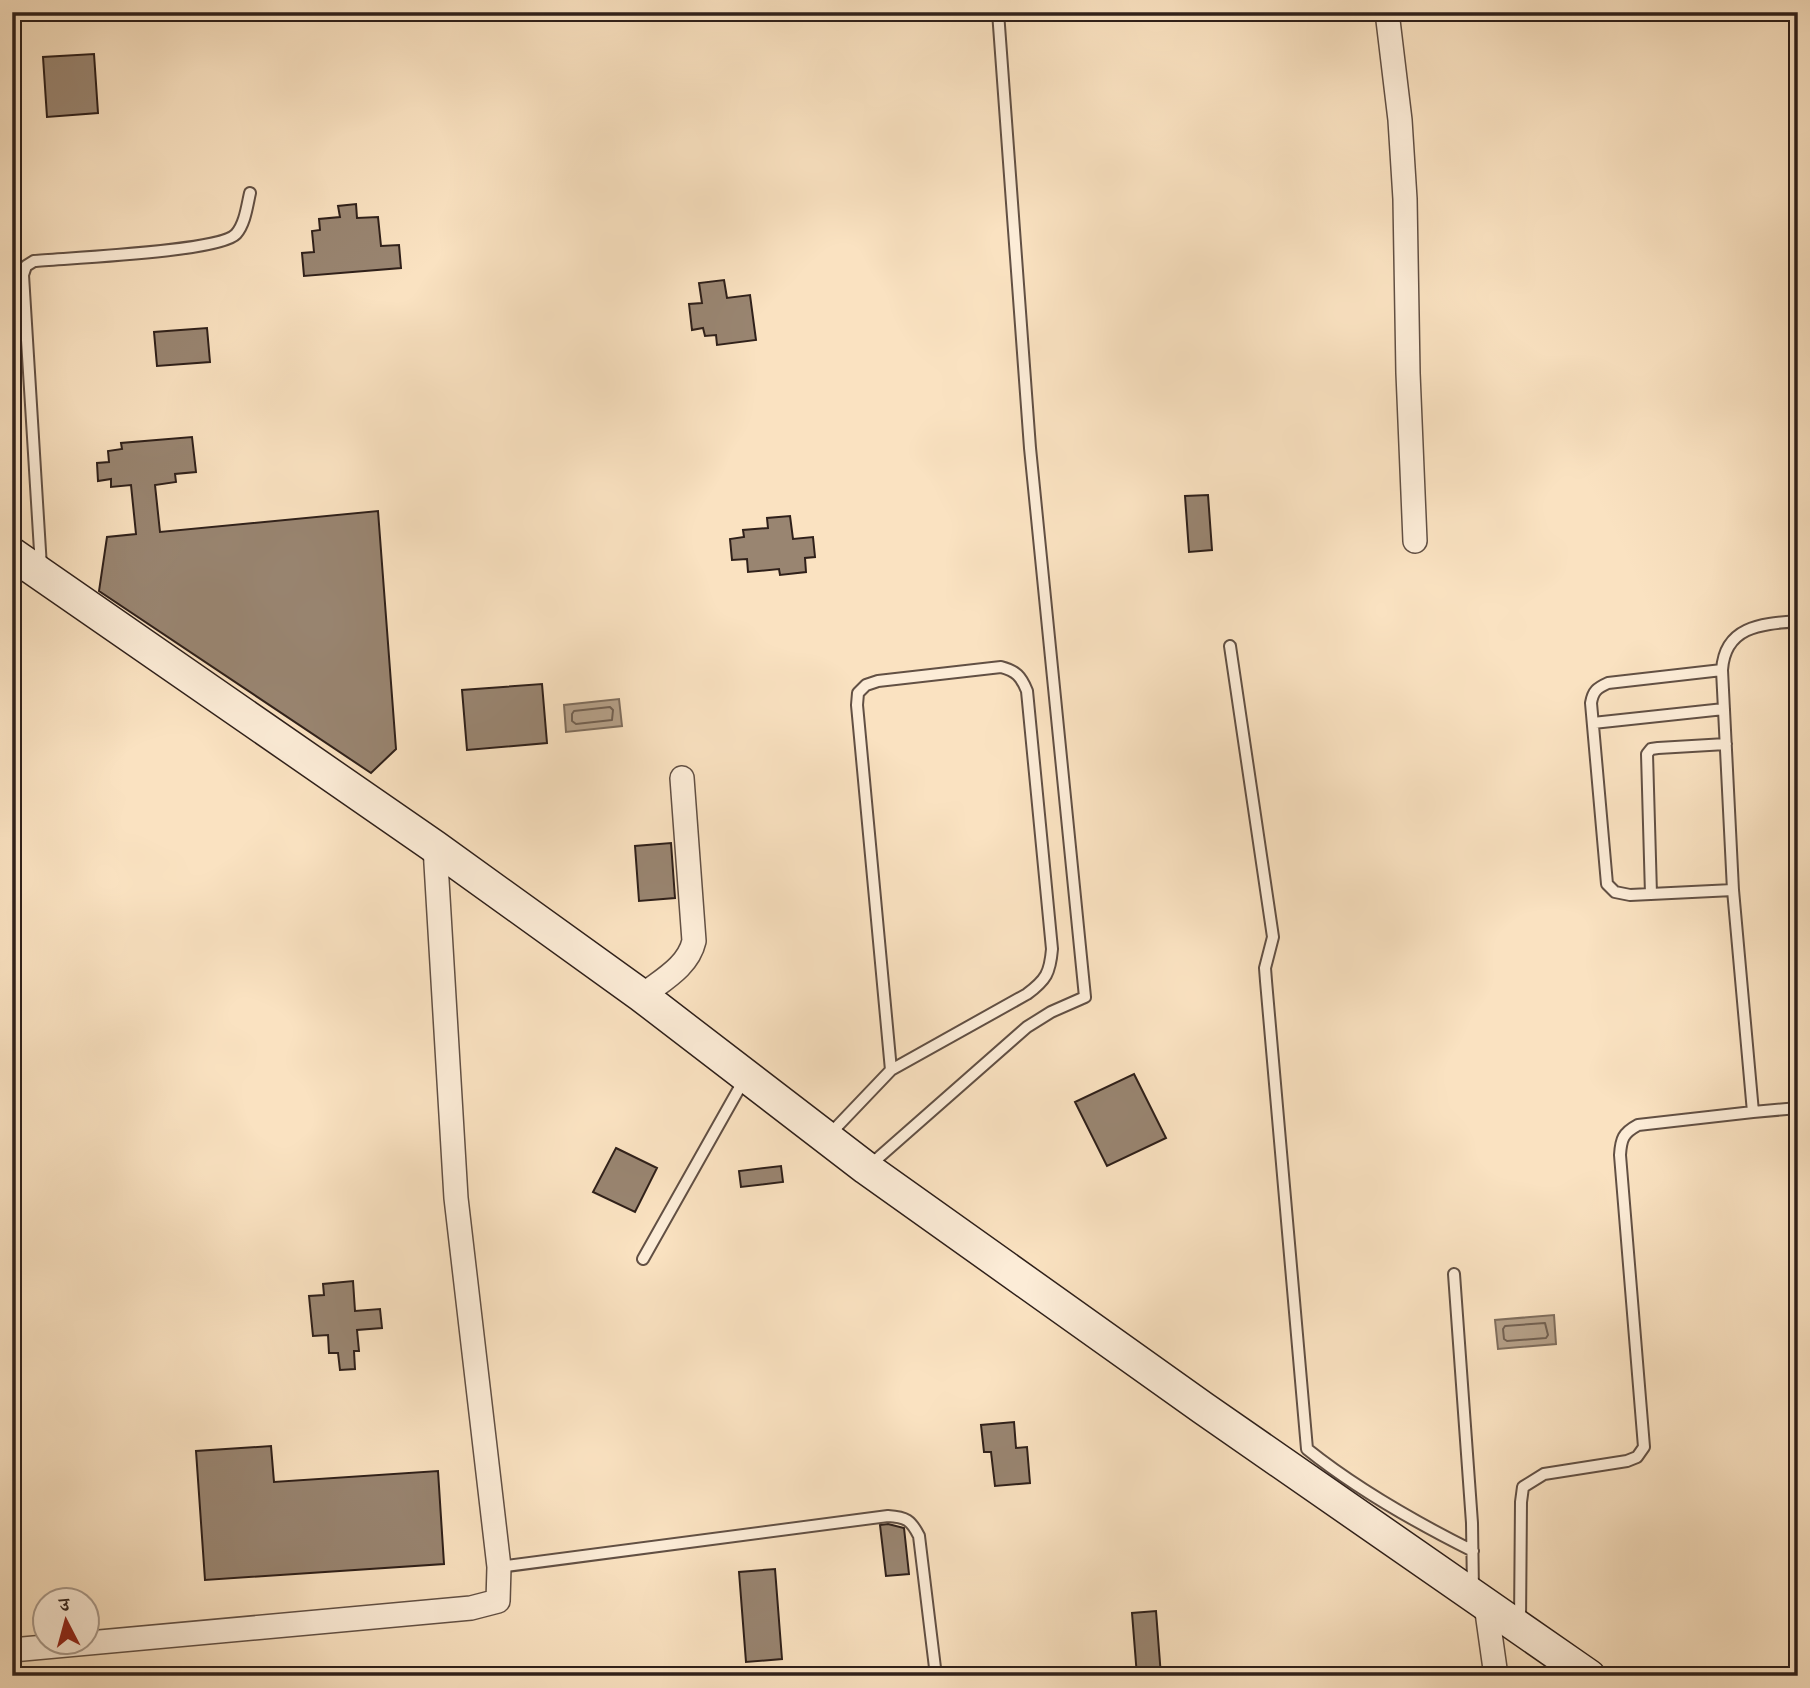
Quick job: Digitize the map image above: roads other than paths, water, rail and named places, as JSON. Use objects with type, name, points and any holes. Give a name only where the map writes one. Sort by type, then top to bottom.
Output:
[{"type":"main road","points":[[12,554],[435,847],[642,996],[866,1168],[1203,1408],[1589,1676]]},
{"type":"street","points":[[1387,12],[1400,120],[1405,199],[1415,541]]},
{"type":"street","points":[[642,996],[682,965],[691,954],[694,942],[682,778]]},
{"type":"street","points":[[12,1650],[471,1608],[498,1601],[499,1567],[456,1198],[435,847]]},
{"type":"street","points":[[1479,1599],[1496,1676]]},
{"type":"lane","points":[[866,1168],[1027,1027],[1084,997],[1030,448],[998,12]]},
{"type":"lane","points":[[42,574],[23,275],[26,266],[34,261],[182,248],[228,240],[237,233],[242,223],[250,193]]},
{"type":"lane","points":[[1753,1112],[1733,890],[1723,654],[1731,640],[1746,629],[1798,621]]},
{"type":"lane","points":[[1230,646],[1273,937],[1265,968],[1307,1449],[1330,1468],[1407,1518],[1473,1551]]},
{"type":"lane","points":[[827,1137],[891,1070],[1027,994],[1042,983],[1051,967],[1052,949],[1027,691],[1022,679],[1014,671],[1001,667],[878,681],[866,685],[858,692],[868,832],[891,1070]]},
{"type":"lane","points":[[1722,670],[1608,683],[1597,688],[1592,694],[1593,723],[1607,884],[1615,892],[1630,895],[1733,890]]},
{"type":"lane","points":[[1593,723],[1724,709]]},
{"type":"lane","points":[[1651,894],[1647,754],[1651,749],[1658,748],[1726,744]]},
{"type":"lane","points":[[643,1259],[746,1076]]},
{"type":"lane","points":[[1520,1626],[1523,1487],[1544,1474],[1627,1461],[1637,1457],[1644,1447],[1620,1155],[1622,1139],[1627,1130],[1638,1125],[1798,1108]]},
{"type":"lane","points":[[1454,1274],[1473,1551],[1479,1599]]},
{"type":"lane","points":[[499,1567],[888,1516],[903,1517],[912,1522],[919,1536],[936,1676]]},
{"type":"water","points":[[619,699],[622,726],[566,732],[564,705]]},
{"type":"water","points":[[1554,1315],[1556,1344],[1498,1349],[1495,1320]]}]
